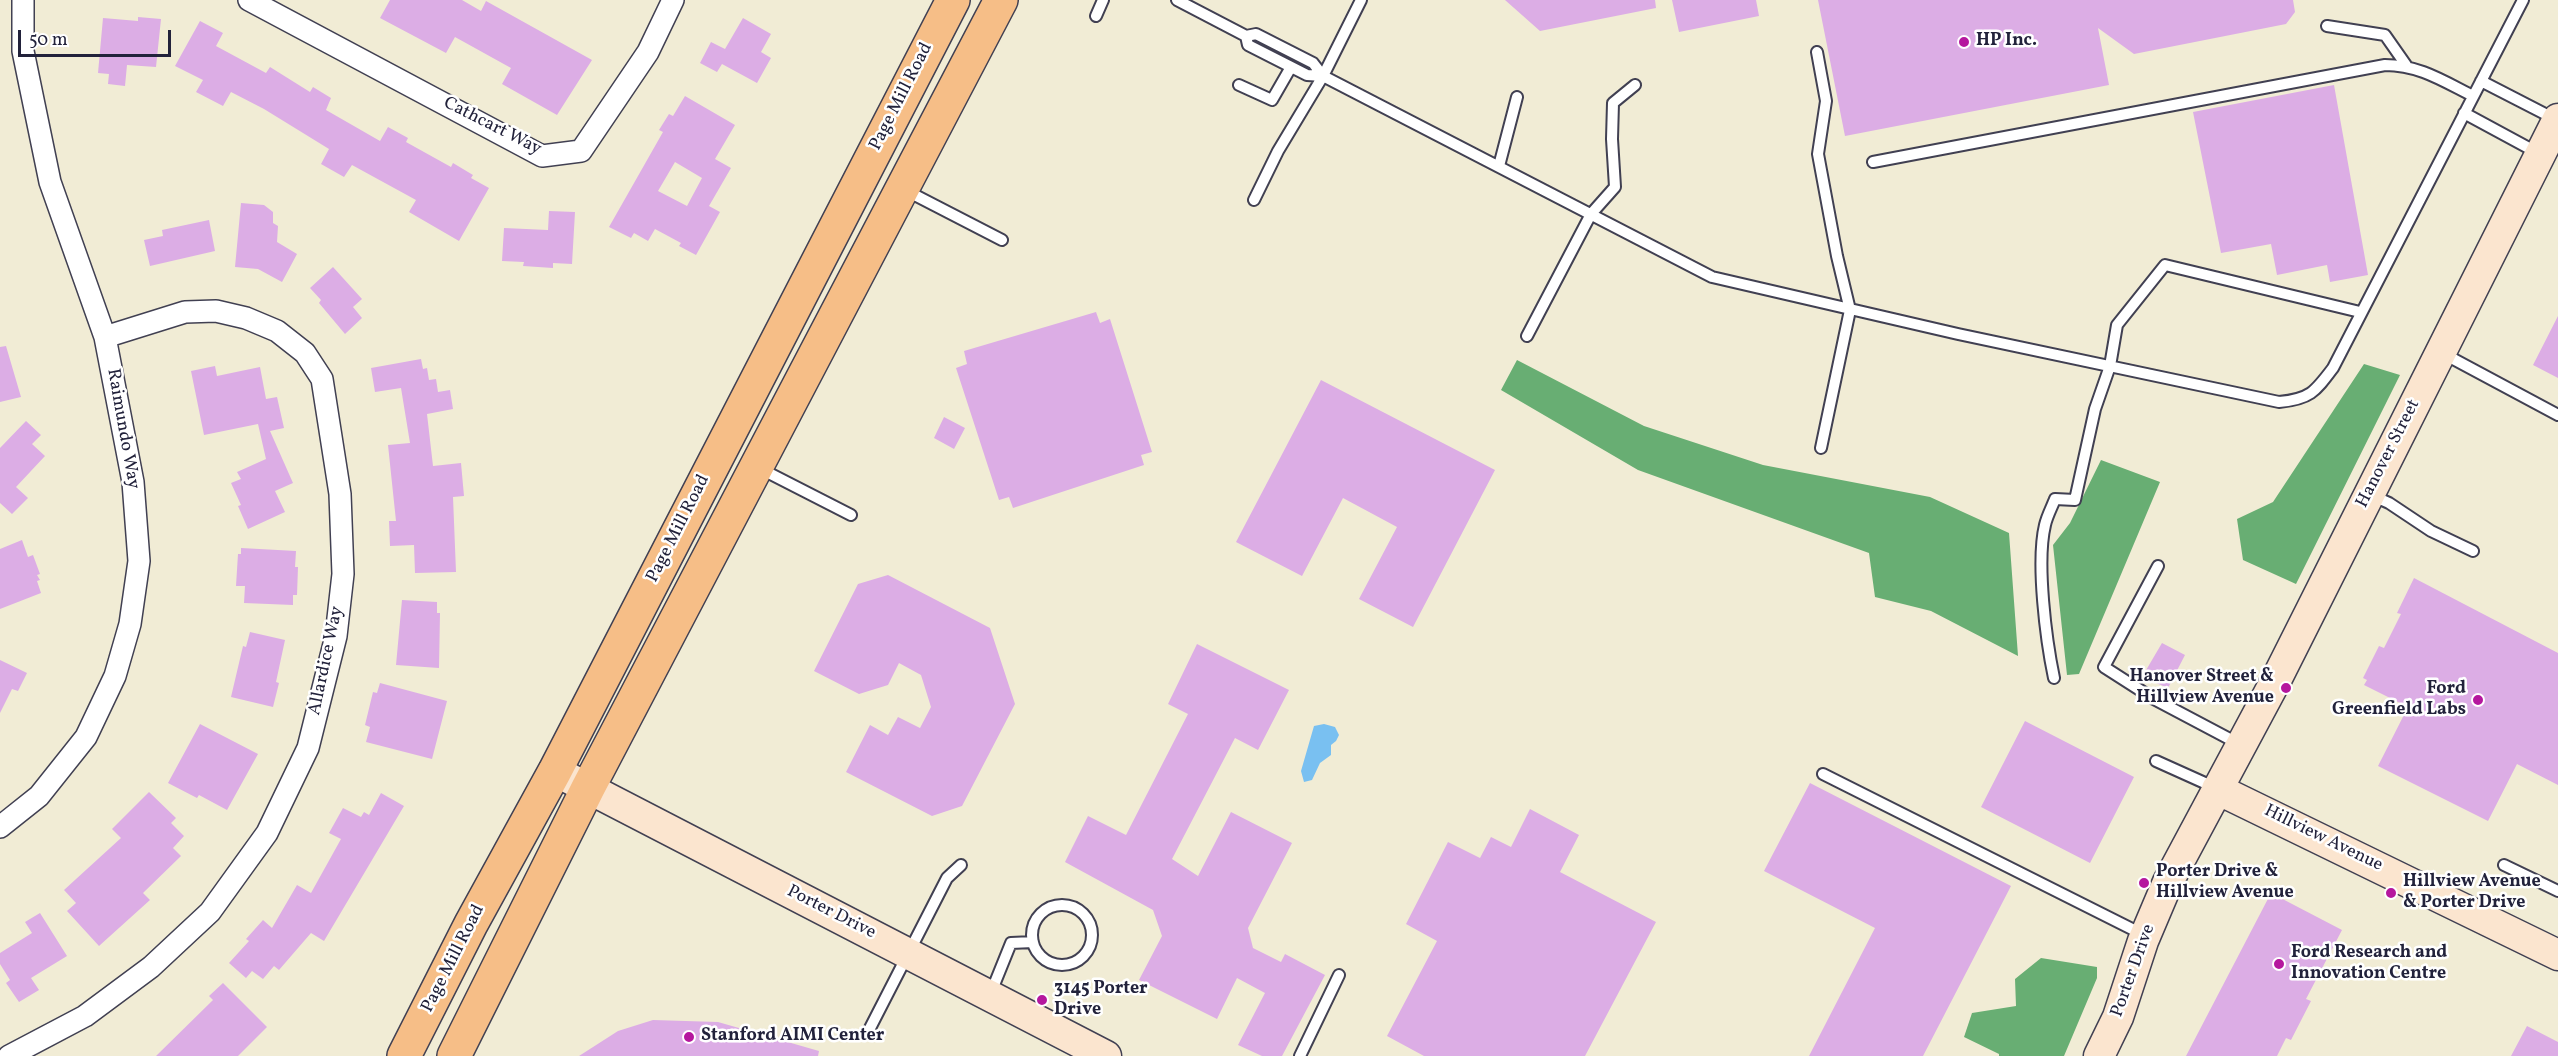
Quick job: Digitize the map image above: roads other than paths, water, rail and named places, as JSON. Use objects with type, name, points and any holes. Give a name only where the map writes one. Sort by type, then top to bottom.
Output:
[{"type":"main road","name":"Page Mill Road","points":[[404,1056],[471,924],[555,771],[952,0]]},
{"type":"main road","points":[[454,1056],[588,788],[1001,0]]},
{"type":"street","name":"Raimundo Way","points":[[0,827],[39,796],[86,737],[115,676],[130,624],[139,561],[133,482],[105,337],[50,182],[23,51],[23,0]]},
{"type":"street","name":"Cathcart Way","points":[[249,0],[542,156],[581,151],[648,52],[673,0]]},
{"type":"street","name":"Hanover Street","points":[[2217,789],[2277,679],[2558,119]]},
{"type":"street","name":"Allardice Way","points":[[9,1056],[85,1016],[151,967],[210,912],[267,832],[308,748],[336,636],[343,574],[340,494],[322,379],[305,353],[278,331],[246,318],[216,311],[184,312],[105,337]]},
{"type":"street","name":"Porter Drive","points":[[555,771],[1106,1056]]},
{"type":"street","name":"Porter Drive","points":[[2099,1056],[2118,1017],[2146,936],[2168,882],[2217,789]]},
{"type":"street","name":"Hillview Avenue","points":[[2217,789],[2558,955]]},
{"type":"lane","points":[[1096,16],[1103,0]]},
{"type":"lane","points":[[1177,0],[1246,36],[1256,34],[1313,63],[1323,76]]},
{"type":"lane","points":[[1254,200],[1278,151],[1323,76],[1360,0]]},
{"type":"lane","points":[[1246,36],[1248,45],[1307,75],[1323,76],[1712,278],[1850,310],[2280,402],[2301,400],[2318,387],[2333,368],[2523,0]]},
{"type":"lane","points":[[2327,26],[2385,34],[2406,65]]},
{"type":"lane","points":[[1817,52],[1826,101],[1818,154],[1837,256],[1850,310],[1821,448]]},
{"type":"lane","points":[[1873,162],[2385,64],[2406,65],[2473,96]]},
{"type":"lane","points":[[1239,85],[1272,100],[1291,67]]},
{"type":"lane","points":[[2481,81],[2558,119]]},
{"type":"lane","points":[[1527,336],[1591,214],[1615,187],[1612,139],[1613,103],[1635,85]]},
{"type":"lane","points":[[1499,166],[1517,97]]},
{"type":"lane","points":[[2464,113],[2540,154]]},
{"type":"lane","points":[[902,189],[1002,240]]},
{"type":"lane","points":[[2054,678],[2047,637],[2043,585],[2045,525],[2055,499],[2075,500],[2095,410],[2110,366],[2117,325],[2165,265],[2360,312]]},
{"type":"lane","points":[[2441,352],[2558,415]]},
{"type":"lane","points":[[756,467],[850,515]]},
{"type":"lane","points":[[2368,494],[2389,503],[2431,531],[2473,551]]},
{"type":"lane","points":[[2158,566],[2104,667],[2164,704],[2241,745]]},
{"type":"lane","points":[[2156,761],[2217,789]]},
{"type":"lane","points":[[1823,774],[2146,936]]},
{"type":"lane","points":[[867,1034],[947,878],[961,865]]},
{"type":"lane","points":[[2504,865],[2558,891]]},
{"type":"lane","points":[[1056,906],[1072,907],[1079,911],[1089,922],[1092,932],[1088,951],[1072,963],[1062,965],[1044,959],[1033,942],[1033,927],[1037,920],[1048,909],[1056,906]]},
{"type":"lane","points":[[990,995],[1011,943],[1033,942]]},
{"type":"lane","points":[[1300,1056],[1339,975]]},
{"type":"water","points":[[1324,724],[1335,727],[1339,735],[1331,745],[1331,755],[1320,763],[1312,780],[1304,782],[1301,771],[1314,726]]},
{"type":"place","name":"HP Inc.","points":[[1964,42]]},
{"type":"place","name":"Hanover Street & Hillview Avenue","points":[[2286,688]]},
{"type":"place","name":"Ford Greenfield Labs","points":[[2478,700]]},
{"type":"place","name":"Porter Drive & Hillview Avenue","points":[[2144,883]]},
{"type":"place","name":"Hillview Avenue & Porter Drive","points":[[2391,893]]},
{"type":"place","name":"Ford Research and Innovation Centre","points":[[2279,964]]},
{"type":"place","name":"3145 Porter Drive","points":[[1042,1000]]},
{"type":"place","name":"Stanford AIMI Center","points":[[689,1037]]}]
